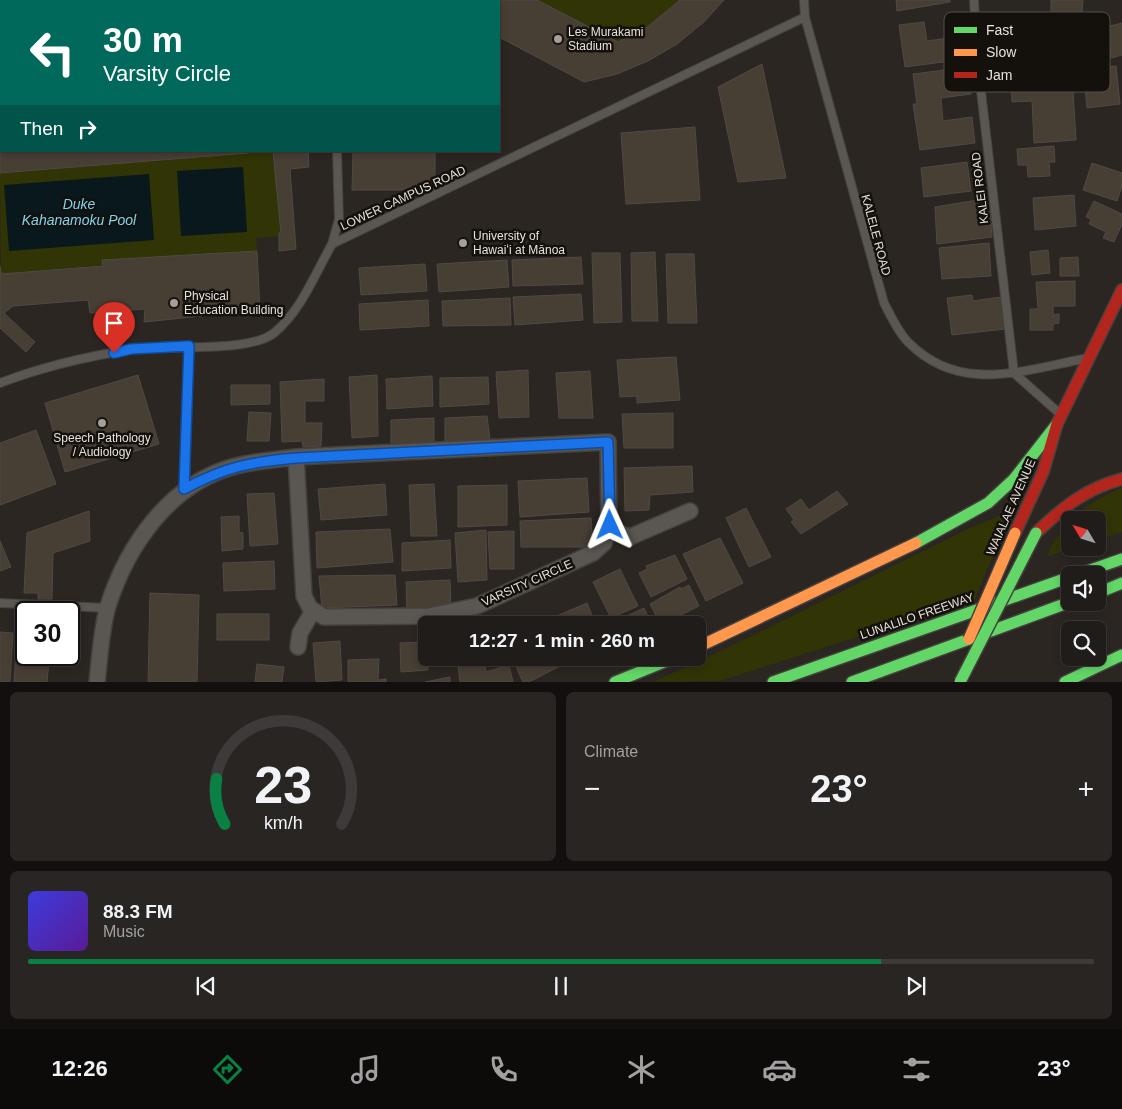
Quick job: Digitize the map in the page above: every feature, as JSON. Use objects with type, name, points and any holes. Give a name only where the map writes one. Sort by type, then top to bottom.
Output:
[{"type":"main road","name":"WAIALAE AVENUE","points":[[950,682],[1043,472],[1059,420],[1122,290]]},
{"type":"main road","points":[[706,643],[930,536],[988,503],[1014,479],[1059,420]]},
{"type":"main road","points":[[960,682],[1036,533],[1067,502],[1109,481],[1122,479]]},
{"type":"main road","points":[[1102,566],[1122,559]]},
{"type":"main road","name":"LUNALILO FREEWAY","points":[[773,682],[1061,580]]},
{"type":"main road","points":[[1106,589],[1122,583]]},
{"type":"main road","points":[[852,682],[1061,605]]},
{"type":"main road","points":[[1065,682],[1122,655]]},
{"type":"main road","points":[[615,682],[654,666]]},
{"type":"street","points":[[96,682],[108,608],[118,582],[140,540],[165,507],[184,489],[231,467],[254,462],[296,458],[608,442],[609,529],[630,537],[690,512]]},
{"type":"street","points":[[296,458],[304,596],[313,611],[300,633],[298,647]]},
{"type":"street","name":"VARSITY CIRCLE","points":[[313,611],[324,617],[333,618],[429,616],[477,606],[593,553],[604,543],[609,529]]},
{"type":"lane","name":"KALELE ROAD","points":[[804,0],[805,17],[884,303],[907,342],[926,358],[944,368],[969,375],[1014,373],[1090,357]]},
{"type":"lane","name":"LOWER CAMPUS ROAD","points":[[0,383],[46,366],[131,349],[244,344],[272,334],[292,316],[332,244],[805,17]]},
{"type":"lane","name":"KALEI ROAD","points":[[980,92],[1014,373]]},
{"type":"lane","points":[[332,244],[340,219],[337,152]]},
{"type":"lane","points":[[184,489],[189,346]]},
{"type":"lane","points":[[1014,373],[1059,420]]},
{"type":"lane","points":[[0,603],[108,608]]},
{"type":"green space","points":[[537,0],[680,0],[646,28],[618,42]]},
{"type":"green space","points":[[272,152],[274,169],[276,169],[281,233],[279,236],[256,238],[257,251],[1,274],[0,173]]},
{"type":"green space","points":[[1122,487],[1122,532],[1106,537],[1106,511],[1081,511]]},
{"type":"green space","points":[[1000,516],[1004,518],[1006,524],[975,599],[720,681],[653,682],[688,666],[706,666],[706,658],[972,527]]},
{"type":"green space","points":[[1061,532],[1061,552],[1047,556]]},
{"type":"water","points":[[243,167],[247,232],[181,236],[177,171]]},
{"type":"water","name":"Duke Kahanamoku Pool","points":[[149,174],[154,240],[9,251],[4,185]]},
{"type":"building","name":"Les Murakami Stadium","points":[[500,0],[537,0],[618,42],[646,28],[680,0],[724,0],[704,22],[677,44],[648,61],[617,74],[584,82],[500,38]]},
{"type":"building","points":[[896,0],[950,0],[950,2],[897,11]]},
{"type":"building","points":[[1051,0],[1083,0],[1082,12],[1051,12]]},
{"type":"building","points":[[924,22],[927,41],[944,39],[944,62],[905,67],[899,25]]},
{"type":"building","points":[[1122,23],[1122,55],[1111,58],[1110,54],[1110,26]]},
{"type":"building","points":[[762,64],[786,178],[738,182],[718,87]]},
{"type":"building","points":[[1116,66],[1120,104],[1087,108],[1085,92],[1110,92],[1110,67]]},
{"type":"building","points":[[944,70],[944,92],[971,92],[971,94],[941,98],[943,121],[972,117],[975,143],[920,150],[913,104],[917,104],[913,74]]},
{"type":"building","points":[[1012,92],[1073,92],[1076,140],[1034,143],[1032,101],[1012,102]]},
{"type":"building","points":[[695,127],[700,200],[626,204],[621,133]]},
{"type":"building","points":[[1054,146],[1055,162],[1049,162],[1050,176],[1028,177],[1027,165],[1018,165],[1017,149]]},
{"type":"building","points":[[0,152],[248,152],[248,153],[0,173]]},
{"type":"building","points":[[273,152],[308,152],[309,167],[290,169],[296,249],[279,251],[279,233],[281,233]]},
{"type":"building","points":[[353,152],[435,152],[435,190],[352,190]]},
{"type":"building","points":[[967,162],[971,191],[924,197],[921,168]]},
{"type":"building","points":[[1092,163],[1122,173],[1122,186],[1117,201],[1083,190]]},
{"type":"building","points":[[1074,195],[1076,226],[1035,230],[1033,198]]},
{"type":"building","points":[[978,200],[979,213],[990,212],[992,237],[937,244],[935,207]]},
{"type":"building","points":[[1094,201],[1122,214],[1122,224],[1114,242],[1103,238],[1106,232],[1089,224],[1091,219],[1086,217]]},
{"type":"building","points":[[989,243],[991,276],[942,279],[939,248]]},
{"type":"building","points":[[1048,250],[1050,273],[1032,275],[1030,252]]},
{"type":"building","name":"Physical Education Building","points":[[257,251],[260,310],[144,322],[145,309],[90,313],[88,300],[13,306],[4,313],[35,342],[26,352],[0,328],[0,266],[1,274],[103,266],[102,260]]},
{"type":"building","points":[[655,252],[658,321],[632,321],[631,253]]},
{"type":"building","points":[[592,253],[620,253],[622,322],[594,323]]},
{"type":"building","points":[[666,254],[694,254],[697,323],[668,323]]},
{"type":"building","points":[[581,257],[583,284],[513,286],[512,260]]},
{"type":"building","points":[[1078,257],[1079,276],[1060,276],[1060,258]]},
{"type":"building","points":[[507,260],[509,287],[439,292],[437,264]]},
{"type":"building","points":[[425,264],[427,291],[361,295],[359,268]]},
{"type":"building","points":[[1075,281],[1075,306],[1053,306],[1053,315],[1059,314],[1059,323],[1053,324],[1053,330],[1030,330],[1030,309],[1038,309],[1036,282]]},
{"type":"building","points":[[581,294],[583,320],[515,325],[513,297]]},
{"type":"building","points":[[972,295],[973,301],[1001,297],[1005,329],[952,335],[947,298]]},
{"type":"building","points":[[510,298],[511,325],[443,326],[442,301]]},
{"type":"building","points":[[428,300],[429,326],[360,330],[359,304]]},
{"type":"building","points":[[676,357],[680,400],[637,403],[637,396],[620,397],[617,360]]},
{"type":"building","points":[[528,370],[529,417],[499,418],[496,372]]},
{"type":"building","points":[[590,371],[593,418],[559,418],[556,373]]},
{"type":"building","name":"Speech Pathology / Audiology","points":[[138,375],[159,444],[65,472],[45,403]]},
{"type":"building","points":[[377,375],[378,436],[352,438],[349,377]]},
{"type":"building","points":[[432,376],[433,406],[387,409],[386,379]]},
{"type":"building","points":[[488,377],[489,404],[440,407],[440,378]]},
{"type":"building","points":[[324,379],[324,401],[305,401],[305,423],[322,423],[321,446],[303,447],[302,441],[282,442],[280,382]]},
{"type":"building","points":[[231,385],[270,385],[270,404],[231,405]]},
{"type":"building","points":[[249,412],[271,413],[269,441],[247,441]]},
{"type":"building","points":[[673,413],[673,448],[624,448],[622,414]]},
{"type":"building","points":[[487,416],[490,440],[445,443],[445,418]]},
{"type":"building","points":[[434,418],[434,443],[391,445],[391,420]]},
{"type":"building","points":[[36,430],[56,484],[0,505],[0,443]]},
{"type":"building","points":[[692,466],[693,492],[650,495],[649,510],[625,511],[624,468]]},
{"type":"building","points":[[587,478],[589,512],[520,517],[518,481]]},
{"type":"building","points":[[385,484],[387,515],[321,520],[318,489]]},
{"type":"building","points":[[434,484],[437,536],[411,536],[409,485]]},
{"type":"building","points":[[507,485],[507,525],[458,527],[458,486]]},
{"type":"building","points":[[837,491],[848,504],[801,534],[791,522],[794,520],[786,509],[801,499],[809,510]]},
{"type":"building","points":[[274,493],[278,544],[250,546],[247,494]]},
{"type":"building","points":[[746,508],[771,557],[749,567],[726,518]]},
{"type":"building","points":[[89,511],[90,541],[53,553],[52,599],[38,599],[38,593],[24,593],[27,533]]},
{"type":"building","points":[[239,516],[239,532],[243,533],[243,549],[222,551],[221,517]]},
{"type":"building","points":[[591,518],[592,534],[589,547],[521,547],[520,521]]},
{"type":"building","points":[[390,529],[393,562],[317,568],[316,532]]},
{"type":"building","points":[[486,530],[487,580],[458,582],[455,533]]},
{"type":"building","points":[[514,531],[514,569],[490,569],[488,532]]},
{"type":"building","points":[[720,538],[743,583],[706,601],[683,554]]},
{"type":"building","points":[[450,540],[451,568],[402,571],[402,543]]},
{"type":"building","points":[[0,541],[11,567],[0,571]]},
{"type":"building","points":[[675,555],[687,579],[651,597],[639,573],[647,569],[646,566]]},
{"type":"building","points":[[274,561],[275,589],[224,591],[223,563]]},
{"type":"building","points":[[620,569],[638,606],[616,616],[610,616],[593,582]]},
{"type":"building","points":[[395,575],[397,605],[322,608],[319,576]]},
{"type":"building","points":[[450,580],[451,608],[407,611],[406,582]]},
{"type":"building","points":[[689,585],[699,606],[679,616],[656,616],[650,604],[680,587],[681,589]]},
{"type":"building","points":[[150,593],[199,595],[197,682],[148,682]]},
{"type":"building","points":[[587,603],[592,616],[557,616]]},
{"type":"building","points":[[644,608],[648,616],[627,616]]},
{"type":"building","points":[[217,614],[269,614],[269,640],[217,640]]},
{"type":"building","points":[[0,632],[13,633],[10,682],[0,682]]},
{"type":"building","points":[[340,641],[342,680],[316,682],[313,643]]},
{"type":"building","points":[[418,642],[418,666],[428,666],[428,670],[401,672],[400,643]]},
{"type":"building","points":[[379,659],[378,680],[386,679],[386,682],[348,682],[348,660]]},
{"type":"building","points":[[257,664],[284,667],[282,682],[255,682]]},
{"type":"building","points":[[15,666],[49,666],[47,682],[14,682]]},
{"type":"building","points":[[458,666],[485,666],[486,672],[509,666],[513,682],[460,682]]},
{"type":"building","points":[[516,666],[560,666],[529,682],[523,682]]},
{"type":"building","points":[[450,677],[450,682],[425,682]]},
{"type":"traffic: fast","points":[[916,543],[988,503],[1014,479],[1057,424]]},
{"type":"traffic: fast","points":[[960,682],[1036,533]]},
{"type":"traffic: fast","points":[[1102,566],[1122,559]]},
{"type":"traffic: fast","points":[[773,682],[1061,580]]},
{"type":"traffic: fast","points":[[1106,590],[1122,583]]},
{"type":"traffic: fast","points":[[852,682],[1061,605]]},
{"type":"traffic: fast","points":[[1065,682],[1122,655]]},
{"type":"traffic: fast","points":[[615,682],[654,666]]},
{"type":"traffic: slow","points":[[969,639],[1015,533]]},
{"type":"traffic: slow","points":[[706,643],[916,543]]},
{"type":"traffic: jam","points":[[1015,533],[1043,472],[1057,424],[1122,290]]},
{"type":"traffic: jam","points":[[1036,533],[1055,515],[1086,493],[1122,479]]},
{"type":"place","name":"Les Murakami Stadium","points":[[558,39]]},
{"type":"place","name":"University of Hawaiʻi at Mānoa","points":[[463,243]]},
{"type":"place","name":"Physical Education Building","points":[[174,303]]},
{"type":"place","name":"Speech Pathology / Audiology","points":[[102,423]]},
{"type":"route","points":[[114,353],[131,349],[189,346],[184,489],[231,467],[254,462],[296,458],[608,442],[610,525]]}]
